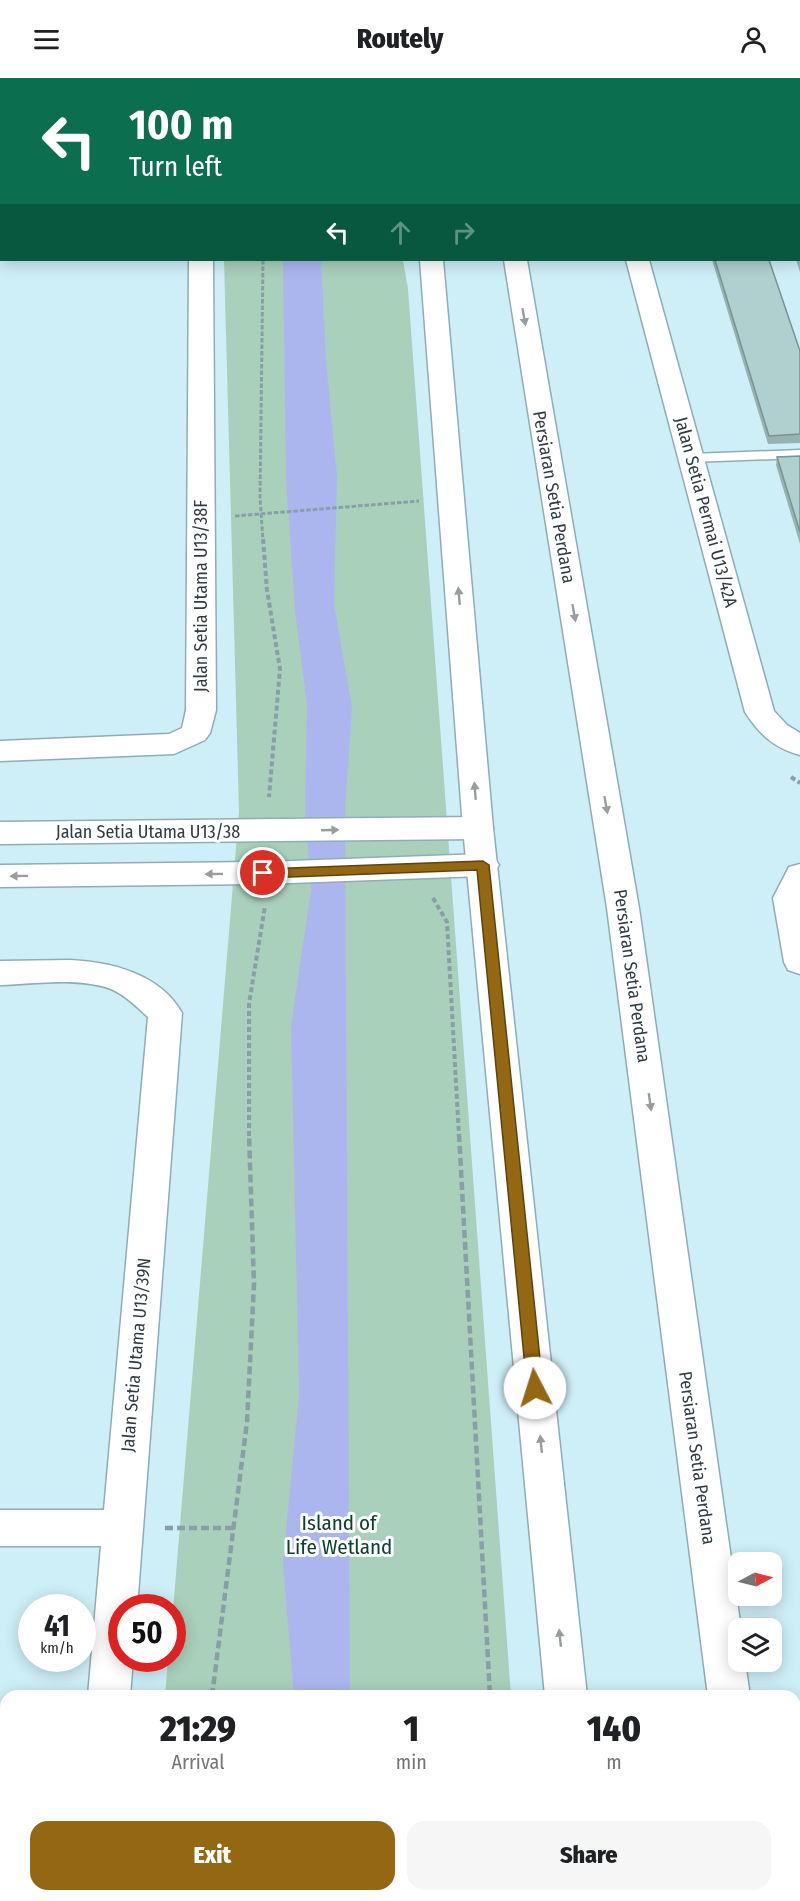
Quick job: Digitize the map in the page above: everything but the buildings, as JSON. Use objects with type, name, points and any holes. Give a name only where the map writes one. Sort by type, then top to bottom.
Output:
[{"type":"street","name":"Jalan Setia Utama U13/38F","points":[[0,751],[174,744],[195,733],[201,710],[201,261]]},
{"type":"street","points":[[431,261],[478,828],[565,1690]]},
{"type":"street","name":"Persiaran Setia Perdana","points":[[515,261],[623,908],[728,1690]]},
{"type":"street","name":"Jalan Setia Permai U13/42A","points":[[637,261],[760,712],[770,728],[787,740],[800,745]]},
{"type":"street","name":"Jalan Setia Utama U13/38","points":[[0,833],[478,828]]},
{"type":"street","points":[[0,876],[278,872],[483,865]]},
{"type":"street","points":[[800,875],[789,898],[800,962]]},
{"type":"street","name":"Jalan Setia Utama U13/39N","points":[[0,973],[69,972],[113,977],[144,993],[165,1013],[108,1690]]},
{"type":"street","points":[[0,1528],[122,1528]]},
{"type":"lane","points":[[691,458],[800,454]]},
{"type":"path","points":[[263,261],[262,514],[267,590],[280,669],[281,831]]},
{"type":"path","points":[[201,518],[426,500]]},
{"type":"path","points":[[404,868],[432,896],[447,922],[490,1690]]},
{"type":"path","points":[[213,1690],[247,1422],[254,1284],[248,1103],[249,1015],[265,909],[278,872]]},
{"type":"path","points":[[122,1528],[234,1528]]},
{"type":"green space","name":"Island of Life Wetland","points":[[224,261],[403,261],[408,289],[511,1690],[165,1690],[167,1672],[186,1672],[186,1594],[174,1594],[239,811]]},
{"type":"water","points":[[283,261],[321,261],[326,361],[337,477],[334,604],[352,708],[345,810],[350,1690],[294,1690],[283,1564],[299,1394],[291,1026],[311,890],[305,809],[307,704],[295,610],[286,479]]},
{"type":"route","points":[[263,873],[483,865],[535,1388]]}]
